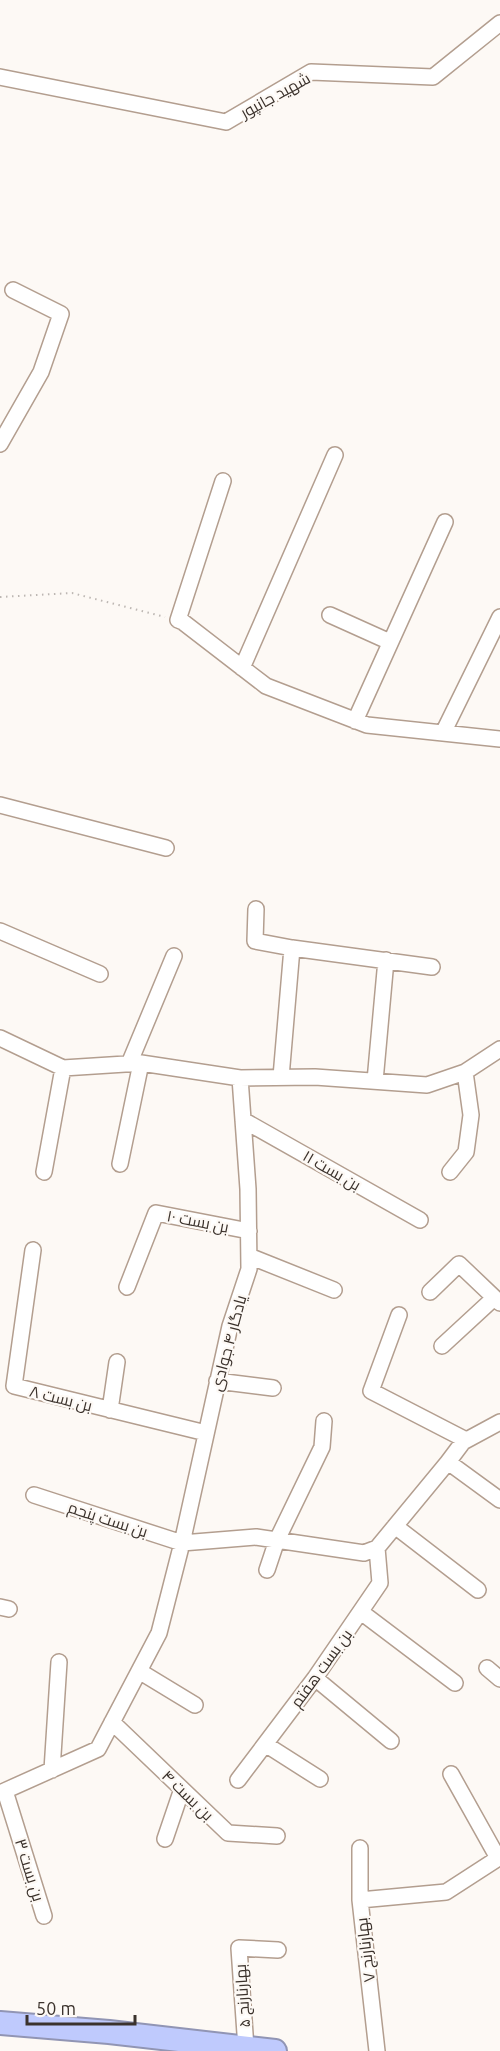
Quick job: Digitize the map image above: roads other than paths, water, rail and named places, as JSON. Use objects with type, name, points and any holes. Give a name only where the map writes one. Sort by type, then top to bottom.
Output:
[{"type":"highway","points":[[0,2023],[109,2032],[275,2051]]},
{"type":"street","name":"شهید جانپور","points":[[0,77],[226,122],[312,72],[433,77],[500,23]]},
{"type":"street","points":[[0,444],[41,372],[61,314],[13,290]]},
{"type":"street","points":[[242,668],[335,454]]},
{"type":"street","points":[[221,484],[178,620],[266,686],[367,726],[500,739]]},
{"type":"street","points":[[355,721],[445,522]]},
{"type":"street","points":[[330,615],[390,642]]},
{"type":"street","points":[[443,733],[500,617]]},
{"type":"street","points":[[0,805],[166,848]]},
{"type":"street","points":[[256,909],[255,941],[432,967]]},
{"type":"street","points":[[0,931],[100,974]]},
{"type":"street","points":[[281,1077],[292,948]]},
{"type":"street","points":[[120,1164],[135,1063],[174,956]]},
{"type":"street","points":[[375,1082],[386,960]]},
{"type":"street","points":[[0,1038],[63,1068],[135,1063],[240,1078],[315,1077],[427,1085],[465,1072],[500,1049]]},
{"type":"street","points":[[44,1172],[63,1068]]},
{"type":"street","points":[[450,1172],[466,1152],[471,1115],[465,1072]]},
{"type":"street","name":"یادگار ۴ جوادی","points":[[3,1792],[98,1749],[159,1633],[182,1543],[230,1326],[249,1269],[240,1078]]},
{"type":"street","name":"بن بست ۱۱","points":[[243,1120],[420,1220]]},
{"type":"street","name":"بن بست ۱۰","points":[[127,1287],[156,1213],[249,1231]]},
{"type":"street","name":"بن بست ۸","points":[[33,1250],[14,1386],[206,1433]]},
{"type":"street","points":[[249,1256],[334,1290]]},
{"type":"street","points":[[430,1292],[459,1264],[497,1300],[442,1346]]},
{"type":"street","points":[[399,1315],[371,1391],[466,1440]]},
{"type":"street","points":[[110,1410],[117,1362]]},
{"type":"street","points":[[217,1381],[273,1388]]},
{"type":"street","points":[[267,1570],[276,1540],[322,1447],[324,1421]]},
{"type":"street","points":[[182,1543],[256,1537],[364,1552],[376,1548],[463,1442],[500,1422]]},
{"type":"street","points":[[448,1462],[500,1500]]},
{"type":"street","name":"بن بست پنجم","points":[[34,1495],[182,1543]]},
{"type":"street","points":[[394,1526],[478,1590]]},
{"type":"street","name":"بن بست هفتم","points":[[238,1780],[315,1678],[380,1583],[376,1548]]},
{"type":"street","points":[[361,1612],[455,1683]]},
{"type":"street","points":[[52,1770],[59,1662]]},
{"type":"street","points":[[487,1668],[500,1679]]},
{"type":"street","points":[[139,1671],[195,1705]]},
{"type":"street","points":[[315,1678],[391,1741]]},
{"type":"street","name":"بن بست ۴","points":[[112,1722],[228,1833],[277,1836]]},
{"type":"street","points":[[266,1744],[320,1779]]},
{"type":"street","points":[[360,1900],[446,1892],[499,1857],[451,1774]]},
{"type":"street","points":[[165,1839],[182,1789]]},
{"type":"street","name":"بن بست ۳","points":[[3,1792],[44,1916]]},
{"type":"street","name":"بهارنارنج ۷","points":[[360,1848],[360,1900],[377,2051]]},
{"type":"street","name":"بهارنارنج ۵","points":[[246,2048],[238,1948],[278,1950]]}]
